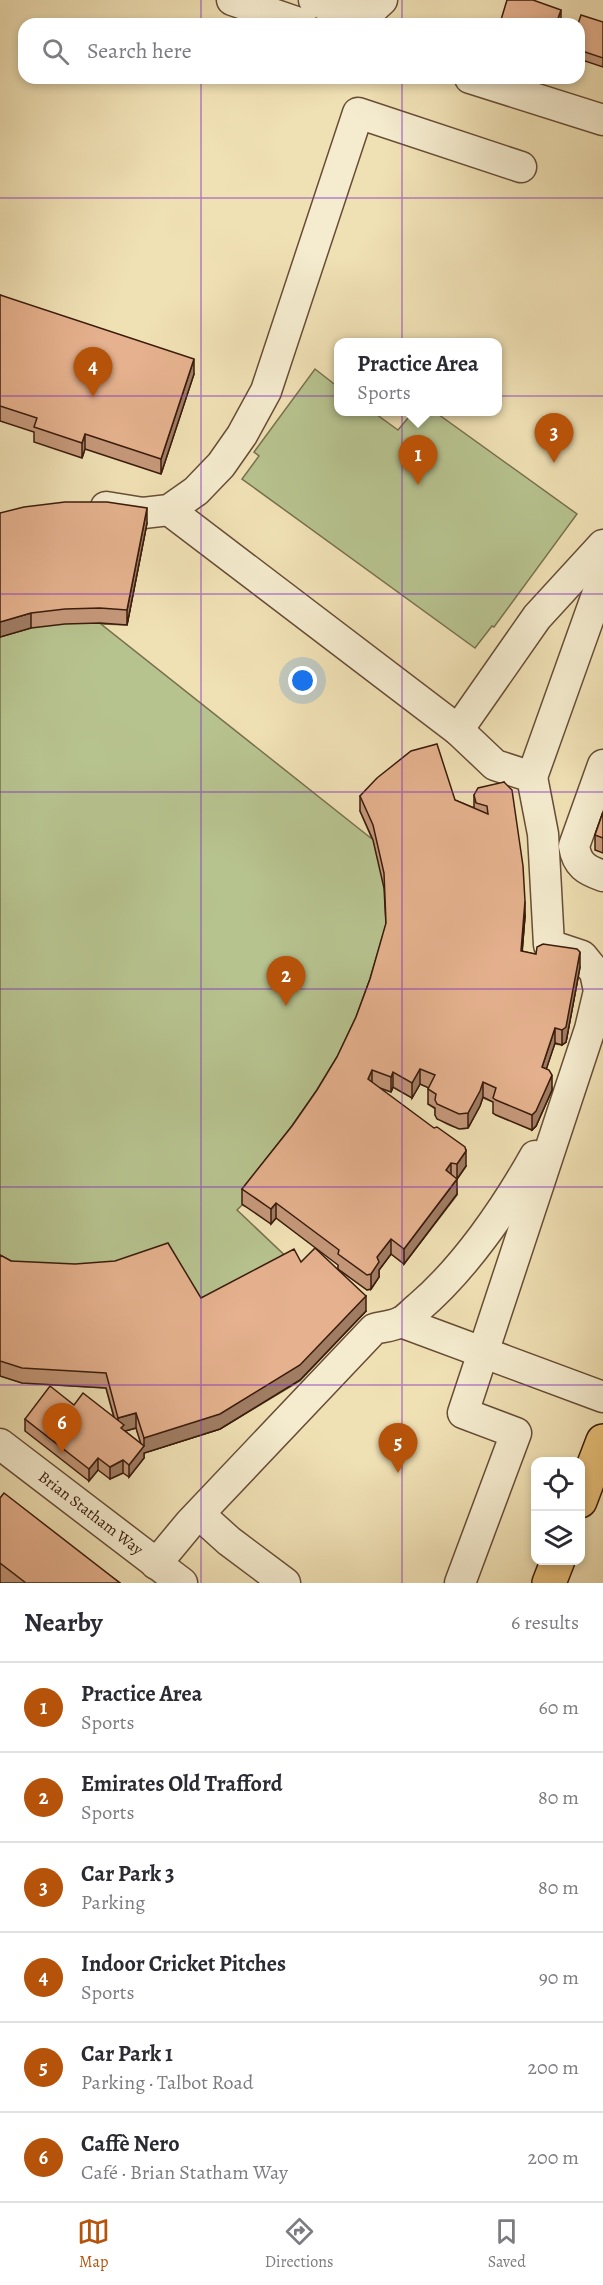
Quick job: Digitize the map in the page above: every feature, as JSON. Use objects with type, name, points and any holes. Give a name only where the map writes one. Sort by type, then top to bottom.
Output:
[{"type":"main road","points":[[585,1489],[603,1441]]},
{"type":"main road","points":[[549,1583],[556,1565]]},
{"type":"street","points":[[232,0],[284,18]]},
{"type":"street","points":[[314,0],[335,9],[364,14],[375,6]]},
{"type":"street","points":[[489,84],[603,120]]},
{"type":"street","points":[[83,506],[142,513],[169,510],[196,491],[220,465],[242,435],[266,391],[358,113],[521,167]]},
{"type":"street","points":[[169,510],[458,730],[495,765],[532,777]]},
{"type":"street","points":[[458,730],[537,617],[603,545]]},
{"type":"street","points":[[460,1583],[516,1433],[463,1413],[564,1107],[596,1031],[599,991],[595,972],[582,956],[549,945],[543,834],[532,777],[603,578]]},
{"type":"street","points":[[603,765],[574,846],[581,866],[603,876]]},
{"type":"street","points":[[156,1564],[199,1514],[374,1329],[401,1322],[433,1295],[474,1246],[523,1179],[564,1107]]},
{"type":"street","points":[[401,1322],[603,1397]]},
{"type":"street","name":"Brian Statham Way","points":[[0,1444],[182,1583]]},
{"type":"street","points":[[199,1514],[229,1541],[277,1577]]},
{"type":"green space","points":[[315,369],[334,384],[334,416],[379,416],[398,430],[410,416],[441,416],[577,514],[494,627],[492,626],[475,648],[242,479],[259,456],[254,452]]},
{"type":"green space","points":[[147,523],[127,625],[101,624],[372,839],[360,811],[377,793],[455,815],[523,881],[525,916],[521,966],[580,967],[566,1042],[562,1045],[554,1044],[542,1082],[552,1087],[552,1090],[532,1130],[496,1115],[493,1113],[496,1103],[483,1098],[468,1128],[455,1127],[438,1118],[435,1115],[435,1109],[428,1104],[435,1090],[420,1084],[412,1098],[393,1087],[391,1092],[373,1085],[466,1166],[457,1179],[446,1185],[457,1195],[404,1264],[391,1254],[377,1272],[379,1277],[371,1289],[367,1290],[338,1269],[339,1265],[276,1218],[242,1205],[237,1210],[294,1264],[315,1264],[366,1311],[300,1381],[220,1429],[144,1453],[136,1428],[118,1433],[106,1388],[22,1383],[0,1376],[0,528]]},
{"type":"building","points":[[507,0],[533,0],[561,10],[558,18],[502,18]]},
{"type":"building","points":[[581,15],[603,22],[603,58],[585,52],[585,18],[580,18]]},
{"type":"building","points":[[0,295],[194,359],[161,459],[85,434],[82,443],[34,427],[37,418],[0,406]]},
{"type":"building","points":[[65,502],[107,502],[147,508],[127,610],[65,609],[31,613],[0,622],[0,513],[24,507]]},
{"type":"building","points":[[437,744],[455,800],[488,814],[487,806],[476,803],[474,795],[478,788],[504,782],[512,790],[523,866],[525,901],[521,951],[536,954],[537,947],[543,944],[577,949],[580,952],[566,1027],[562,1030],[555,1028],[542,1067],[549,1070],[552,1075],[532,1115],[493,1098],[496,1088],[483,1082],[468,1113],[459,1114],[437,1104],[436,1094],[428,1089],[435,1075],[420,1069],[412,1083],[393,1072],[391,1077],[372,1070],[368,1079],[434,1128],[437,1127],[465,1147],[466,1151],[457,1164],[451,1163],[446,1170],[457,1179],[404,1249],[391,1239],[377,1257],[379,1262],[371,1274],[367,1275],[338,1254],[339,1250],[276,1203],[271,1209],[242,1189],[292,1126],[317,1090],[337,1057],[356,1017],[370,979],[386,923],[384,873],[373,825],[360,796],[377,778],[411,751]]},
{"type":"building","points":[[603,812],[603,838],[595,835]]},
{"type":"building","points":[[168,1243],[201,1298],[294,1249],[301,1262],[315,1248],[366,1296],[300,1365],[220,1414],[144,1438],[136,1413],[118,1418],[106,1373],[22,1368],[0,1361],[0,1255],[11,1261],[75,1264],[115,1261]]},
{"type":"building","points":[[50,1386],[74,1405],[83,1393],[124,1425],[121,1428],[144,1446],[129,1465],[123,1460],[110,1467],[98,1458],[89,1469],[25,1419]]},
{"type":"building","points":[[4,1493],[120,1583],[26,1583],[0,1563],[0,1498]]},
{"type":"place","name":"Indoor Cricket Pitches","points":[[93,397]]},
{"type":"place","name":"Car Park 3","points":[[554,463]]},
{"type":"place","name":"Practice Area","points":[[418,485]]},
{"type":"place","name":"Emirates Old Trafford","points":[[286,1006]]},
{"type":"place","name":"Caffè Nero","points":[[62,1453]]},
{"type":"place","name":"Car Park 1","points":[[398,1473]]}]
